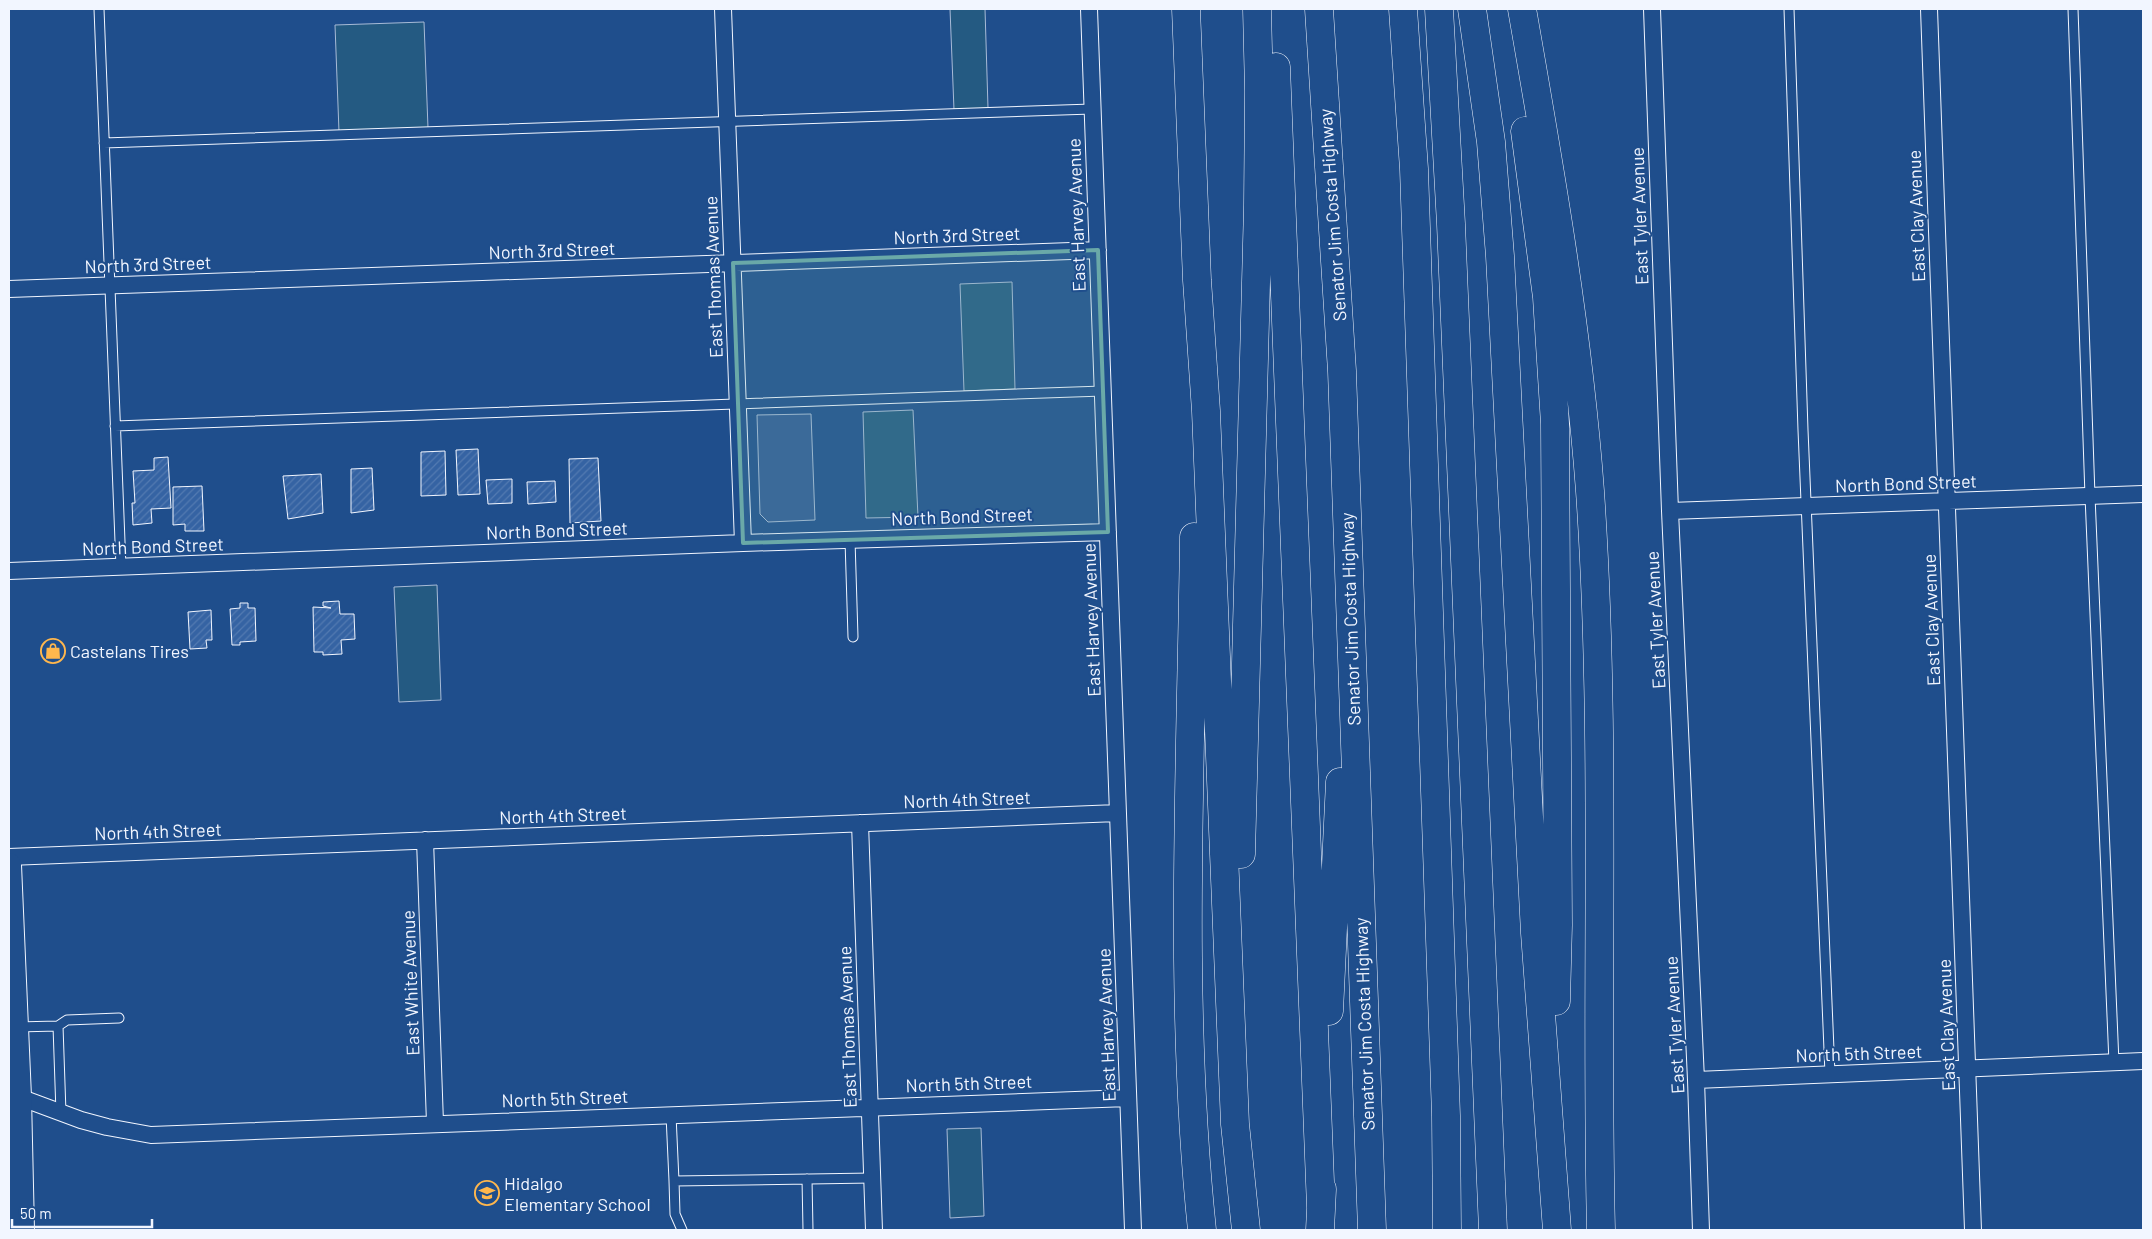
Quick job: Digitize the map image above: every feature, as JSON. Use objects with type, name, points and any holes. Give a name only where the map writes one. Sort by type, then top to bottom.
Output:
[{"type":"highway","points":[[1186,9],[1197,280],[1206,411],[1235,1124],[1246,1230]]},
{"type":"highway","points":[[1250,1230],[1240,918],[1258,206],[1259,83],[1257,9]]},
{"type":"highway","points":[[1272,9],[1280,147],[1320,1219]]},
{"type":"highway","name":"Senator Jim Costa Highway","points":[[1319,9],[1342,371],[1372,1230]]},
{"type":"highway","points":[[1403,9],[1414,169],[1446,1116],[1447,1230]]},
{"type":"highway","points":[[1439,9],[1451,224],[1493,1230]]},
{"type":"highway","points":[[1472,9],[1491,142],[1500,256],[1535,933],[1557,1230]]},
{"type":"highway","points":[[1507,9],[1542,253],[1550,338],[1555,424],[1558,925],[1553,1165]]},
{"type":"highway","points":[[1522,9],[1566,278],[1583,415],[1590,494],[1599,688],[1601,1230]]},
{"type":"highway","points":[[1197,280],[1188,982],[1193,1134],[1202,1230]]},
{"type":"highway","points":[[1320,1219],[1349,573]]},
{"type":"highway","points":[[1446,1116],[1459,1230]]},
{"type":"main road","points":[[9,865],[16,1027],[14,1095],[22,1230]]},
{"type":"street","name":"East Thomas Avenue","points":[[724,9],[743,543]]},
{"type":"street","name":"East Harvey Avenue","points":[[1089,9],[1133,1230]]},
{"type":"street","name":"East Tyler Avenue","points":[[1652,9],[1670,511],[1701,1230]]},
{"type":"street","name":"East Clay Avenue","points":[[1928,9],[1973,1230]]},
{"type":"street","name":"North 3rd Street","points":[[9,289],[1098,250]]},
{"type":"street","name":"North Bond Street","points":[[1670,511],[2143,494]]},
{"type":"street","name":"North Bond Street","points":[[9,571],[743,543],[1108,532]]},
{"type":"street","name":"North 4th Street","points":[[9,857],[1118,813]]},
{"type":"street","name":"East Thomas Avenue","points":[[860,823],[874,1230]]},
{"type":"street","name":"East White Avenue","points":[[425,840],[435,1123]]},
{"type":"street","name":"North 5th Street","points":[[1696,1080],[2143,1062]]},
{"type":"street","name":"North 5th Street","points":[[14,1095],[107,1128],[151,1135],[1128,1098]]},
{"type":"lane","points":[[100,9],[120,567]]},
{"type":"lane","points":[[1789,9],[1806,506],[1830,1074]]},
{"type":"lane","points":[[2073,9],[2090,496],[2114,1063]]},
{"type":"lane","points":[[104,143],[1092,109]]},
{"type":"lane","points":[[115,426],[1102,391]]},
{"type":"lane","points":[[850,540],[853,637]]},
{"type":"lane","points":[[16,1027],[58,1026],[67,1020],[118,1018]]},
{"type":"lane","points":[[58,1026],[61,1113]]},
{"type":"lane","points":[[671,1114],[675,1214],[682,1230]]},
{"type":"lane","points":[[674,1180],[872,1178]]},
{"type":"lane","points":[[807,1179],[808,1230]]},
{"type":"highlighted area","points":[[1098,250],[1108,532],[743,543],[733,263]]},
{"type":"shaded area","points":[[950,9],[985,9],[988,108],[954,110]]},
{"type":"shaded area","points":[[424,22],[428,128],[339,132],[335,25]]},
{"type":"shaded area","points":[[1012,282],[1015,389],[964,391],[960,284]]},
{"type":"shaded area","points":[[913,410],[918,517],[866,518],[863,412]]},
{"type":"shaded area","points":[[811,414],[815,520],[768,522],[760,514],[757,415]]},
{"type":"shaded area","points":[[437,585],[441,700],[399,702],[394,587]]},
{"type":"shaded area","points":[[981,1128],[984,1216],[950,1218],[947,1129]]},
{"type":"building","points":[[478,449],[480,494],[458,495],[456,450]]},
{"type":"building","points":[[445,451],[446,495],[421,496],[421,452]]},
{"type":"building","points":[[168,457],[171,508],[151,509],[152,523],[133,525],[132,503],[135,503],[133,471],[154,470],[154,458]]},
{"type":"building","points":[[598,458],[601,521],[570,523],[569,459]]},
{"type":"building","points":[[372,468],[374,510],[351,513],[351,469]]},
{"type":"building","points":[[321,474],[323,513],[288,519],[283,476]]},
{"type":"building","points":[[512,479],[512,503],[488,504],[486,480]]},
{"type":"building","points":[[555,481],[556,502],[528,504],[527,482]]},
{"type":"building","points":[[202,486],[204,531],[185,531],[185,524],[173,525],[173,487]]},
{"type":"building","points":[[339,601],[340,614],[354,614],[355,639],[341,640],[342,654],[323,655],[323,652],[314,652],[313,607],[331,608],[323,606],[323,602]]},
{"type":"building","points":[[240,603],[248,603],[248,608],[255,608],[256,641],[240,642],[240,645],[232,645],[230,609],[240,608]]},
{"type":"building","points":[[211,610],[212,640],[206,640],[207,648],[190,649],[188,612]]},
{"type":"place","name":"Castelans Tires","points":[[53,651]]},
{"type":"place","name":"Hidalgo Elementary School","points":[[487,1193]]}]
